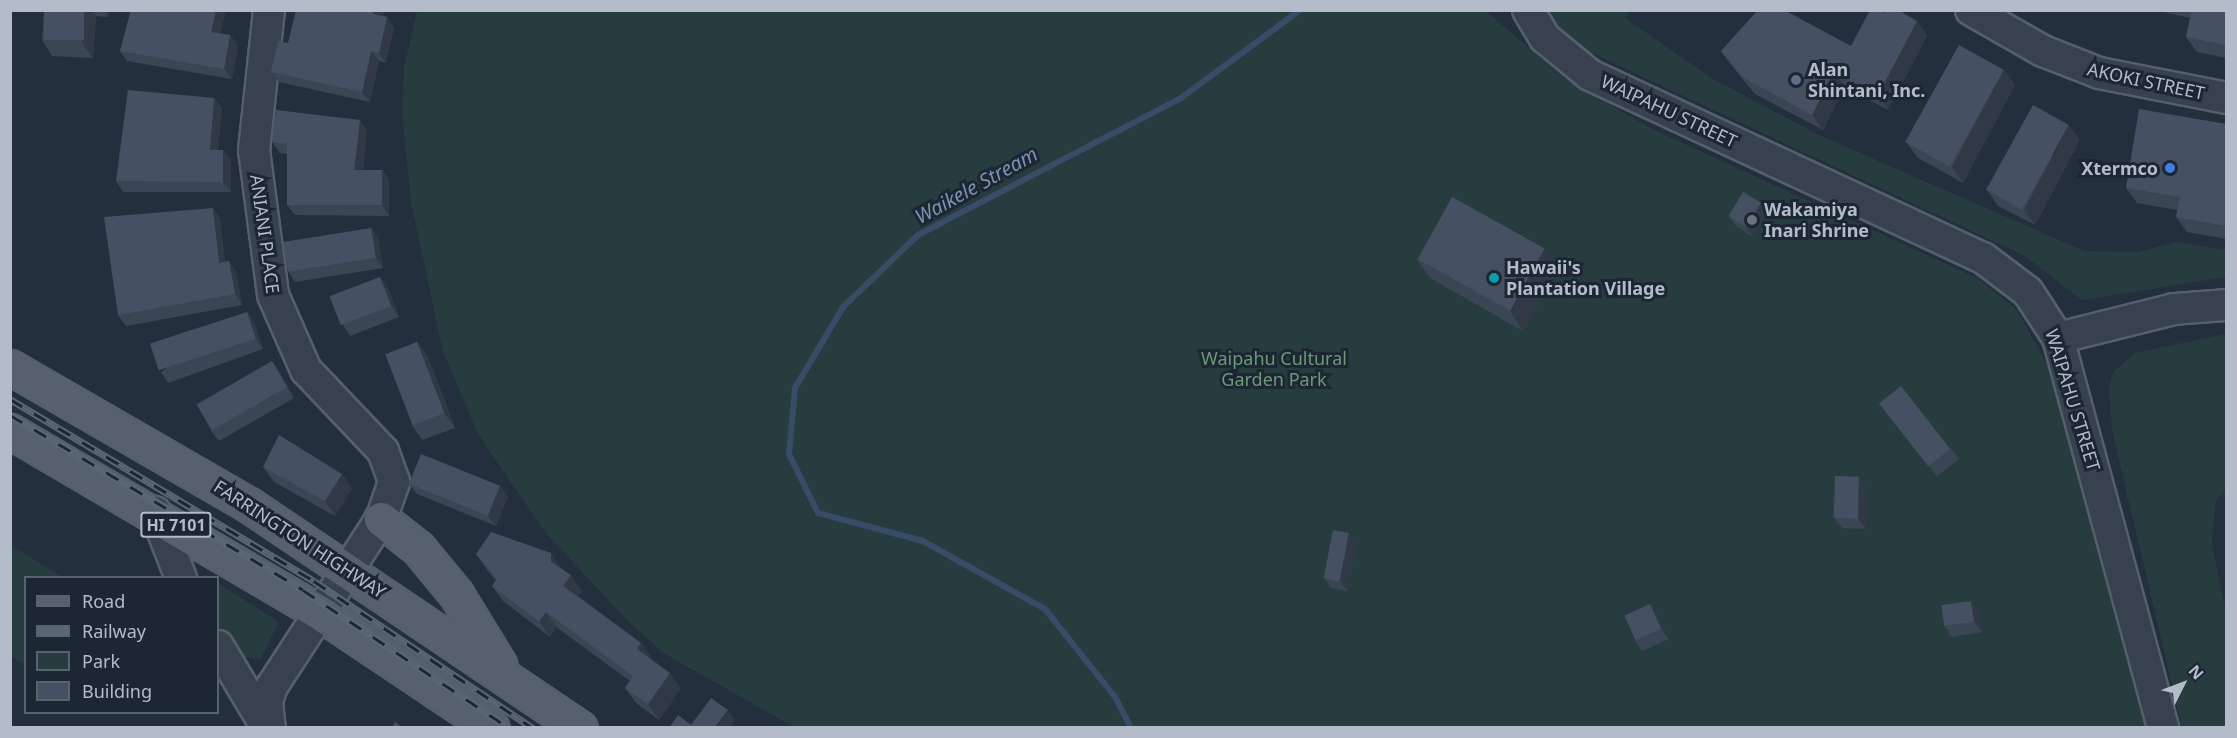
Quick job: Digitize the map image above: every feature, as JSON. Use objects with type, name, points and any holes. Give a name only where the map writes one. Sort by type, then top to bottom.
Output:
[{"type":"main road","name":"FARRINGTON HIGHWAY","points":[[10,367],[136,436],[350,570],[580,728]]},
{"type":"main road","name":"HI 7101","points":[[10,431],[155,512],[323,615],[492,728]]},
{"type":"main road","points":[[381,519],[418,548],[456,594],[506,675]]},
{"type":"street","name":"ANIANI PLACE","points":[[268,728],[267,701],[272,686],[323,615],[381,519],[394,482],[392,468],[383,451],[306,370],[293,349],[267,272],[254,150],[269,10]]},
{"type":"street","name":"WAIPAHU STREET","points":[[1528,10],[1545,38],[1590,75],[1983,258],[2028,292],[2058,338],[2163,728]]},
{"type":"street","name":"AKOKI STREET","points":[[1971,10],[2043,51],[2099,73],[2226,98]]},
{"type":"street","points":[[2058,338],[2174,309],[2226,305]]},
{"type":"street","points":[[155,512],[180,576]]},
{"type":"street","points":[[219,648],[268,728]]},
{"type":"green space","name":"Waipahu Cultural Garden Park","points":[[417,11],[1486,11],[1565,79],[1654,130],[1977,278],[2017,310],[2046,363],[2070,440],[2146,727],[794,727],[665,654],[628,621],[545,532],[478,434],[443,352],[411,202],[402,113],[404,68]]},
{"type":"green space","points":[[1545,11],[1630,11],[1625,18],[1713,79],[1819,135],[2084,251],[2138,252],[2176,242],[2226,250],[2226,277],[2082,300],[2023,255],[1577,46]]},
{"type":"green space","points":[[2226,334],[2226,489],[2216,500],[2212,544],[2226,612],[2226,727],[2182,727],[2112,430],[2109,387],[2113,372],[2135,353]]},
{"type":"green space","points":[[11,545],[60,576],[24,576],[24,665],[11,656]]},
{"type":"green space","points":[[219,584],[279,622],[260,660],[239,656],[219,633]]},
{"type":"building","points":[[44,10],[84,10],[84,40],[44,40]]},
{"type":"building","points":[[131,10],[216,10],[211,32],[230,35],[224,69],[120,51]]},
{"type":"building","points":[[296,10],[374,10],[373,14],[387,17],[379,53],[371,51],[362,92],[271,72],[278,41],[288,43]]},
{"type":"building","points":[[1758,10],[1784,10],[1851,46],[1870,10],[1879,10],[1884,13],[1885,10],[1898,10],[1917,21],[1878,95],[1834,72],[1812,115],[1744,78],[1721,51]]},
{"type":"building","points":[[2192,10],[2226,10],[2226,45],[2186,37]]},
{"type":"building","points":[[1959,45],[2004,70],[1950,167],[1905,142]]},
{"type":"building","points":[[128,90],[214,98],[210,150],[223,150],[223,182],[116,181]]},
{"type":"building","points":[[2033,105],[2069,125],[2022,210],[1986,190]]},
{"type":"building","points":[[2139,109],[2226,124],[2226,226],[2176,217],[2180,197],[2126,188]]},
{"type":"building","points":[[276,110],[360,120],[354,170],[382,170],[382,205],[287,205],[287,144],[272,142]]},
{"type":"building","points":[[1743,192],[1761,203],[1747,227],[1729,216]]},
{"type":"building","points":[[1452,197],[1545,248],[1510,310],[1418,259]]},
{"type":"building","points":[[213,208],[219,263],[229,261],[235,294],[118,315],[104,217]]},
{"type":"building","points":[[371,228],[376,258],[288,272],[283,242]]},
{"type":"building","points":[[380,277],[391,306],[341,325],[330,296]]},
{"type":"building","points":[[247,312],[256,339],[159,370],[150,344]]},
{"type":"building","points":[[417,342],[444,413],[412,425],[385,354]]},
{"type":"building","points":[[272,361],[287,387],[212,430],[197,405]]},
{"type":"building","points":[[1901,386],[1950,449],[1928,466],[1879,403]]},
{"type":"building","points":[[279,435],[342,474],[325,501],[263,467]]},
{"type":"building","points":[[421,454],[500,486],[488,516],[409,484]]},
{"type":"building","points":[[1835,476],[1859,477],[1858,519],[1834,518]]},
{"type":"building","points":[[1333,530],[1349,533],[1339,581],[1324,578]]},
{"type":"building","points":[[491,532],[551,553],[551,562],[571,575],[563,586],[641,643],[637,649],[670,673],[648,704],[625,688],[633,676],[546,612],[539,621],[492,586],[497,579],[476,554]]},
{"type":"building","points":[[1971,601],[1974,622],[1944,626],[1941,605]]},
{"type":"building","points":[[1650,604],[1661,629],[1635,640],[1624,615]]},
{"type":"building","points":[[711,698],[728,710],[716,728],[669,728],[678,715],[691,725]]},
{"type":"building","points":[[395,722],[403,728],[392,728]]},
{"type":"waterway","name":"Waikele Stream","points":[[1131,728],[1115,697],[1045,609],[923,541],[818,513],[789,454],[795,388],[843,307],[918,235],[1181,98],[1300,10]]},
{"type":"railway","points":[[10,399],[314,581],[533,728]]},
{"type":"railway","points":[[10,415],[303,590],[509,728]]},
{"type":"place","name":"Alan Shintani, Inc.","points":[[1796,80]]},
{"type":"place","name":"Xtermco","points":[[2170,168]]},
{"type":"place","name":"Wakamiya Inari Shrine","points":[[1752,220]]},
{"type":"place","name":"Hawaii's Plantation Village","points":[[1494,278]]}]
